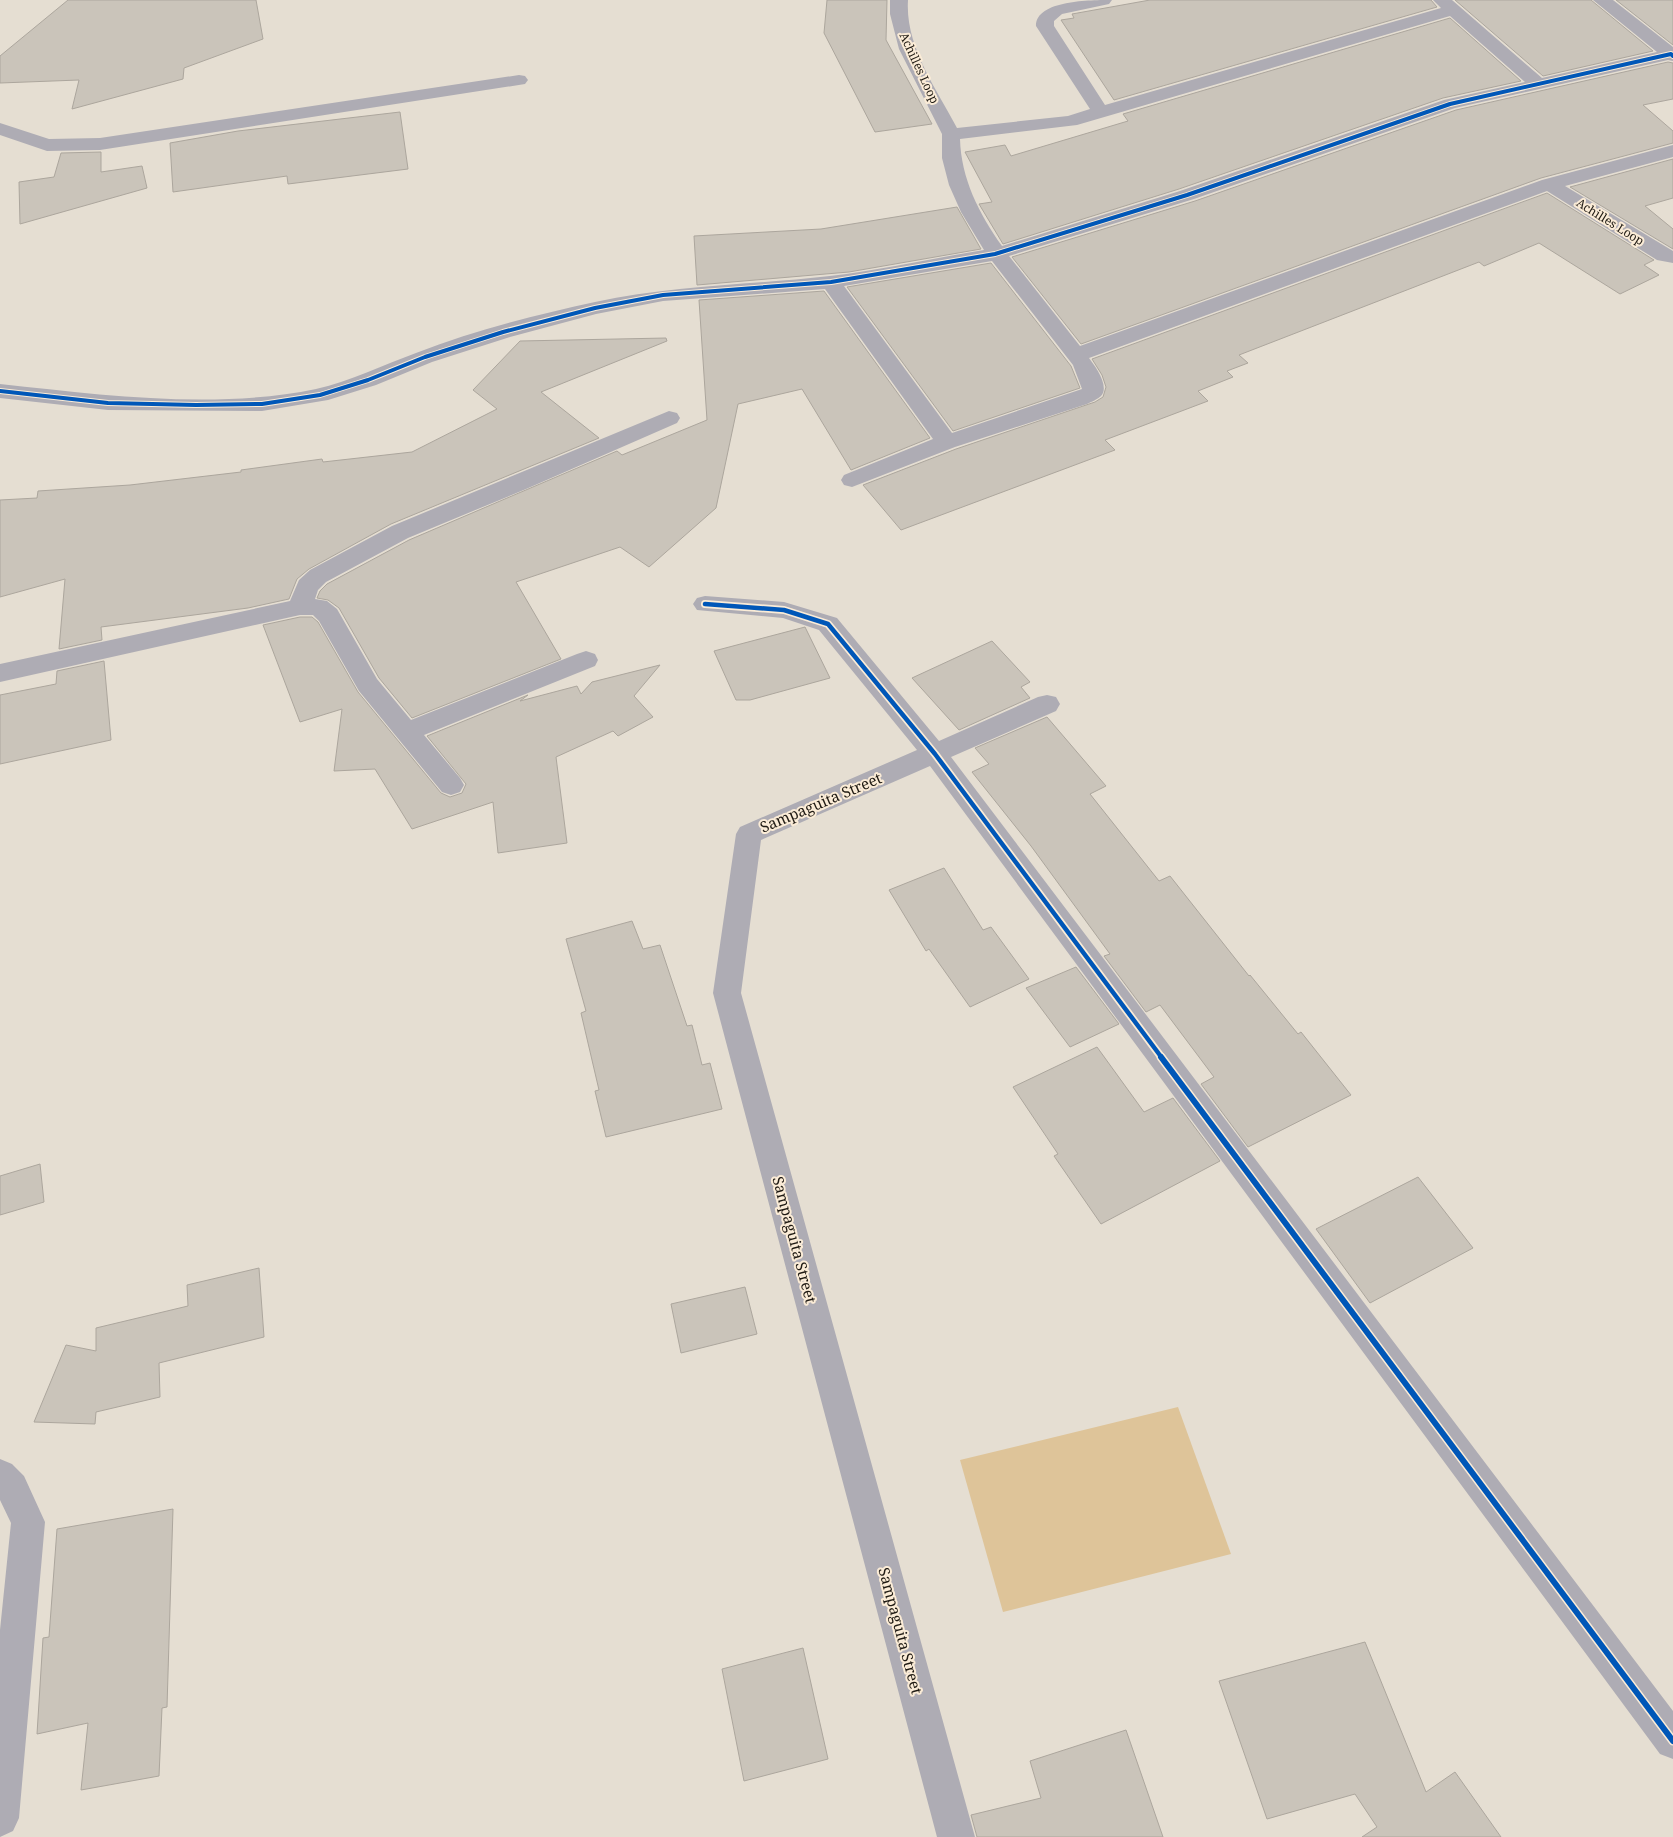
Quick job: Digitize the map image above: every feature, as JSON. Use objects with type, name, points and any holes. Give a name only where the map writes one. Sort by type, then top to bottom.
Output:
[{"type":"street","name":"Achilles Loop","points":[[899,0],[897,7],[901,34],[951,134]]},
{"type":"street","points":[[1101,112],[1045,26],[1045,19],[1056,10],[1103,0]]},
{"type":"street","points":[[1602,0],[1672,55]]},
{"type":"street","points":[[852,480],[946,442],[1080,399],[1094,392],[1093,381],[1076,355],[996,254],[974,216],[954,174],[950,155],[951,134],[1070,121],[1352,38],[1448,5],[1537,83]]},
{"type":"street","points":[[0,391],[108,403],[196,405],[262,404],[320,395],[368,380],[434,354],[504,332],[594,308],[663,295],[832,282],[996,254],[1187,194],[1450,104],[1537,83],[1672,55]]},
{"type":"street","points":[[0,129],[47,145],[100,144],[519,80]]},
{"type":"street","points":[[1076,355],[1549,184],[1673,152]]},
{"type":"street","name":"Achilles Loop","points":[[1549,184],[1664,256],[1673,257]]},
{"type":"street","points":[[832,282],[946,442]]},
{"type":"street","points":[[300,607],[307,586],[318,576],[400,532],[518,484],[670,418]]},
{"type":"street","points":[[705,604],[784,610],[828,624],[935,754],[1673,1741]]},
{"type":"street","points":[[0,673],[300,607],[319,607],[328,614],[368,685],[451,785]]},
{"type":"street","points":[[406,732],[586,660]]},
{"type":"street","points":[[935,754],[1048,704]]},
{"type":"street","name":"Sampaguita Street","points":[[935,754],[749,834],[727,993],[956,1837]]},
{"type":"street","points":[[0,1476],[12,1488],[28,1522],[0,1818]]},
{"type":"shaded area","points":[[1178,1407],[1231,1554],[1003,1612],[960,1460]]},
{"type":"building","points":[[68,0],[256,0],[263,39],[184,68],[183,79],[72,109],[79,80],[0,83],[0,56]]},
{"type":"building","points":[[827,0],[887,0],[886,40],[932,124],[875,132],[824,33]]},
{"type":"building","points":[[1150,0],[1431,0],[1437,7],[1114,100],[1061,20],[1074,18],[1072,14]]},
{"type":"building","points":[[1455,0],[1591,0],[1653,51],[1543,76]]},
{"type":"building","points":[[1616,0],[1673,0],[1673,45]]},
{"type":"building","points":[[1450,18],[1521,81],[1443,98],[1179,189],[1003,244],[979,204],[992,202],[965,152],[1005,145],[1011,156],[1128,121],[1123,114]]},
{"type":"building","points":[[1668,62],[1673,63],[1673,99],[1643,105],[1673,131],[1673,143],[1541,178],[1081,344],[1012,257],[1195,201],[1456,110]]},
{"type":"building","points":[[400,112],[408,169],[288,184],[287,176],[173,192],[170,143],[238,131]]},
{"type":"building","points":[[101,152],[101,172],[142,166],[147,188],[20,224],[19,182],[54,177],[61,153]]},
{"type":"building","points":[[1673,159],[1673,198],[1645,206],[1673,229],[1673,249],[1570,187]]},
{"type":"building","points":[[1547,193],[1654,260],[1644,265],[1659,275],[1620,294],[1539,243],[1484,266],[1479,262],[1239,355],[1248,363],[1227,371],[1233,377],[1198,391],[1208,401],[1105,440],[1115,450],[901,530],[863,485],[956,449],[1095,402],[1103,397],[1106,387],[1102,375],[1092,359]]},
{"type":"building","points":[[957,207],[981,249],[849,272],[697,285],[694,236],[821,229]]},
{"type":"building","points":[[991,263],[1071,366],[1080,388],[953,431],[847,287]]},
{"type":"building","points":[[824,291],[930,438],[851,470],[802,389],[738,404],[716,508],[649,567],[620,547],[516,582],[561,659],[412,718],[379,678],[339,608],[328,600],[317,598],[320,591],[327,584],[409,540],[617,451],[622,455],[707,420],[699,300]]},
{"type":"building","points":[[666,338],[667,341],[541,392],[599,438],[391,524],[309,569],[297,579],[289,599],[248,608],[101,627],[102,640],[59,649],[65,579],[0,597],[0,500],[37,498],[38,491],[130,485],[241,472],[241,470],[322,459],[323,462],[412,452],[497,409],[473,390],[520,341]]},
{"type":"building","points":[[300,617],[312,617],[318,622],[358,692],[441,793],[450,797],[462,793],[466,784],[427,736],[528,695],[520,701],[577,686],[581,694],[592,682],[660,665],[634,696],[653,717],[618,736],[613,731],[556,757],[567,843],[498,853],[493,802],[412,829],[375,769],[334,771],[342,709],[300,722],[263,625]]},
{"type":"building","points":[[805,627],[830,678],[750,700],[736,700],[714,651]]},
{"type":"building","points":[[992,641],[1030,682],[1021,687],[1030,698],[959,730],[912,678]]},
{"type":"building","points":[[104,661],[111,740],[0,764],[0,695],[56,684],[57,671]]},
{"type":"building","points":[[1047,717],[1106,786],[1090,794],[1159,881],[1170,876],[1249,976],[1298,1034],[1301,1032],[1351,1095],[1248,1147],[1201,1084],[1214,1077],[1160,1005],[1146,1012],[1104,956],[1110,954],[1031,846],[972,772],[989,764],[975,748]]},
{"type":"building","points":[[944,868],[983,930],[991,927],[1029,979],[970,1007],[929,949],[926,951],[889,890]]},
{"type":"building","points":[[632,921],[643,949],[660,945],[687,1026],[692,1025],[702,1065],[710,1063],[722,1109],[606,1137],[595,1091],[599,1090],[581,1013],[586,1011],[566,939]]},
{"type":"building","points":[[1076,967],[1119,1024],[1070,1047],[1026,988]]},
{"type":"building","points":[[1097,1047],[1144,1112],[1173,1098],[1220,1161],[1101,1224],[1054,1156],[1058,1154],[1013,1087]]},
{"type":"building","points":[[40,1164],[44,1202],[0,1215],[0,1176]]},
{"type":"building","points":[[1418,1177],[1473,1248],[1370,1303],[1316,1229]]},
{"type":"building","points":[[259,1268],[264,1337],[159,1363],[160,1397],[96,1412],[95,1424],[34,1422],[66,1345],[96,1351],[96,1328],[188,1306],[187,1285]]},
{"type":"building","points":[[745,1287],[757,1334],[681,1353],[671,1304]]},
{"type":"building","points":[[173,1509],[167,1707],[162,1708],[159,1776],[81,1790],[88,1723],[37,1734],[43,1638],[49,1637],[57,1529]]},
{"type":"building","points":[[1365,1642],[1426,1792],[1455,1772],[1501,1837],[1362,1837],[1377,1827],[1355,1794],[1267,1819],[1219,1681]]},
{"type":"building","points":[[803,1648],[828,1759],[744,1781],[722,1669]]},
{"type":"building","points":[[1126,1730],[1163,1837],[977,1837],[971,1815],[1041,1798],[1030,1761]]},
{"type":"cycle path","points":[[0,391],[108,403],[196,405],[262,404],[320,395],[368,380],[425,357],[503,332],[595,308],[663,295],[831,282],[995,254],[1187,195],[1450,104],[1671,54],[1673,56]]},
{"type":"cycle path","points":[[705,604],[784,610],[828,624],[935,754],[1673,1741]]}]
